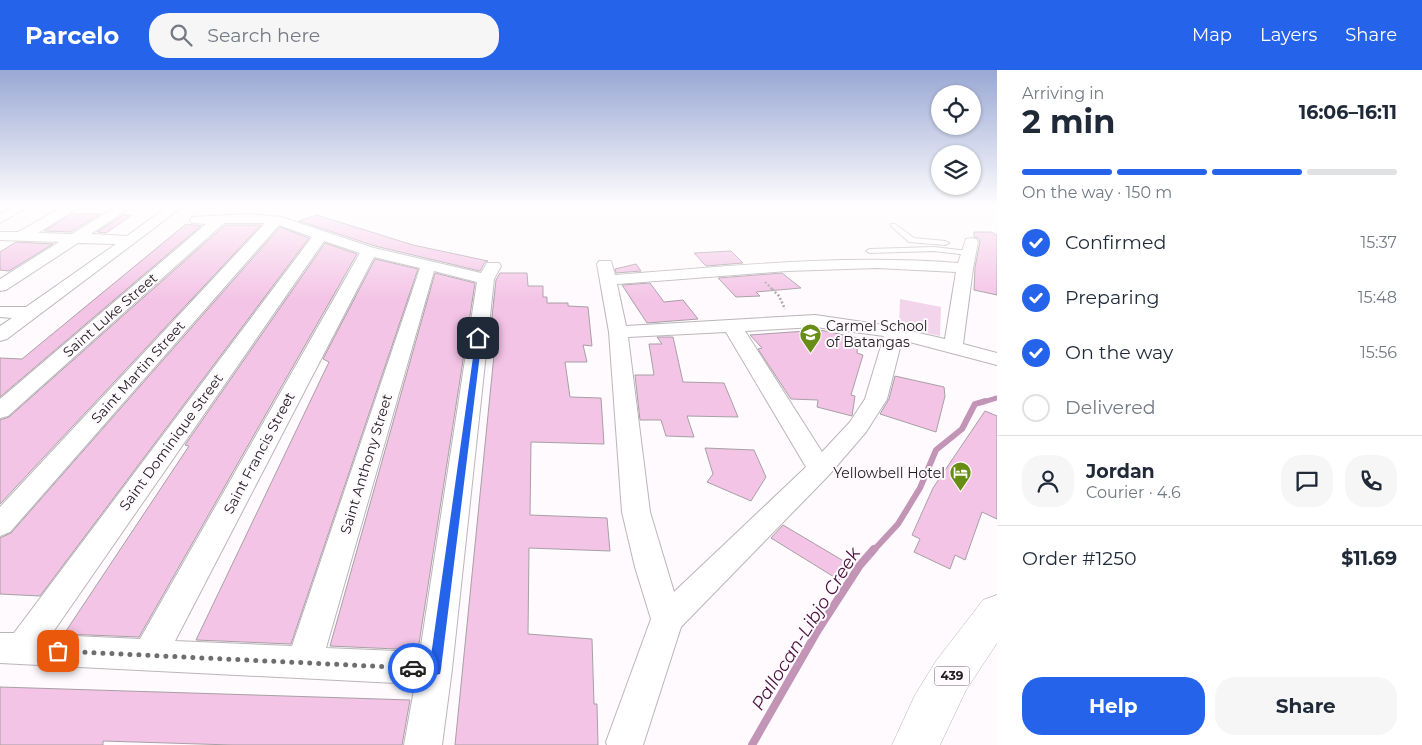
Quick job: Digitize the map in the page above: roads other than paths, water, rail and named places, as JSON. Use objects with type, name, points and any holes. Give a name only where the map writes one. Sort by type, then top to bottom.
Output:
[{"type":"main road","name":"439","points":[[916,745],[924,722],[975,638],[997,612]]},
{"type":"street","points":[[0,236],[130,240]]},
{"type":"street","points":[[0,249],[21,236]]},
{"type":"street","points":[[0,286],[78,236]]},
{"type":"street","points":[[0,335],[136,236]]},
{"type":"street","name":"Saint Luke Street","points":[[0,411],[201,236]]},
{"type":"street","name":"Saint Martin Street","points":[[0,525],[262,236]]},
{"type":"street","name":"Saint Dominique Street","points":[[11,649],[321,236]]},
{"type":"street","points":[[322,236],[368,251],[428,266],[490,273],[423,745]]},
{"type":"street","name":"Saint Francis Street","points":[[149,656],[368,251]]},
{"type":"street","points":[[667,619],[650,567],[636,512],[618,332],[607,272],[752,270],[910,264],[968,253],[953,348]]},
{"type":"street","name":"Saint Anthony Street","points":[[304,663],[428,266]]},
{"type":"street","points":[[0,312],[30,313]]},
{"type":"street","points":[[618,332],[733,327],[790,321],[836,322],[894,333],[997,359]]},
{"type":"street","points":[[733,327],[820,469]]},
{"type":"street","points":[[625,742],[667,619],[820,469],[858,427],[876,399],[894,333]]},
{"type":"street","points":[[11,649],[435,669]]},
{"type":"lane","points":[[906,236],[912,240],[933,242],[968,253]]},
{"type":"lane","points":[[870,251],[934,249],[968,253]]},
{"type":"waterway","name":"Pallocan-Libjo Creek","points":[[980,403],[997,398]]},
{"type":"waterway","name":"Pallocan-Libjo Creek","points":[[873,551],[898,524],[920,488],[936,450],[962,429],[975,404],[985,401]]},
{"type":"waterway","name":"Pallocan-Libjo Creek","points":[[752,745],[818,630],[860,565],[874,549]]},
{"type":"place","name":"Carmel School of Batangas","points":[[810,353]]},
{"type":"place","name":"Yellowbell Hotel","points":[[961,492]]}]
